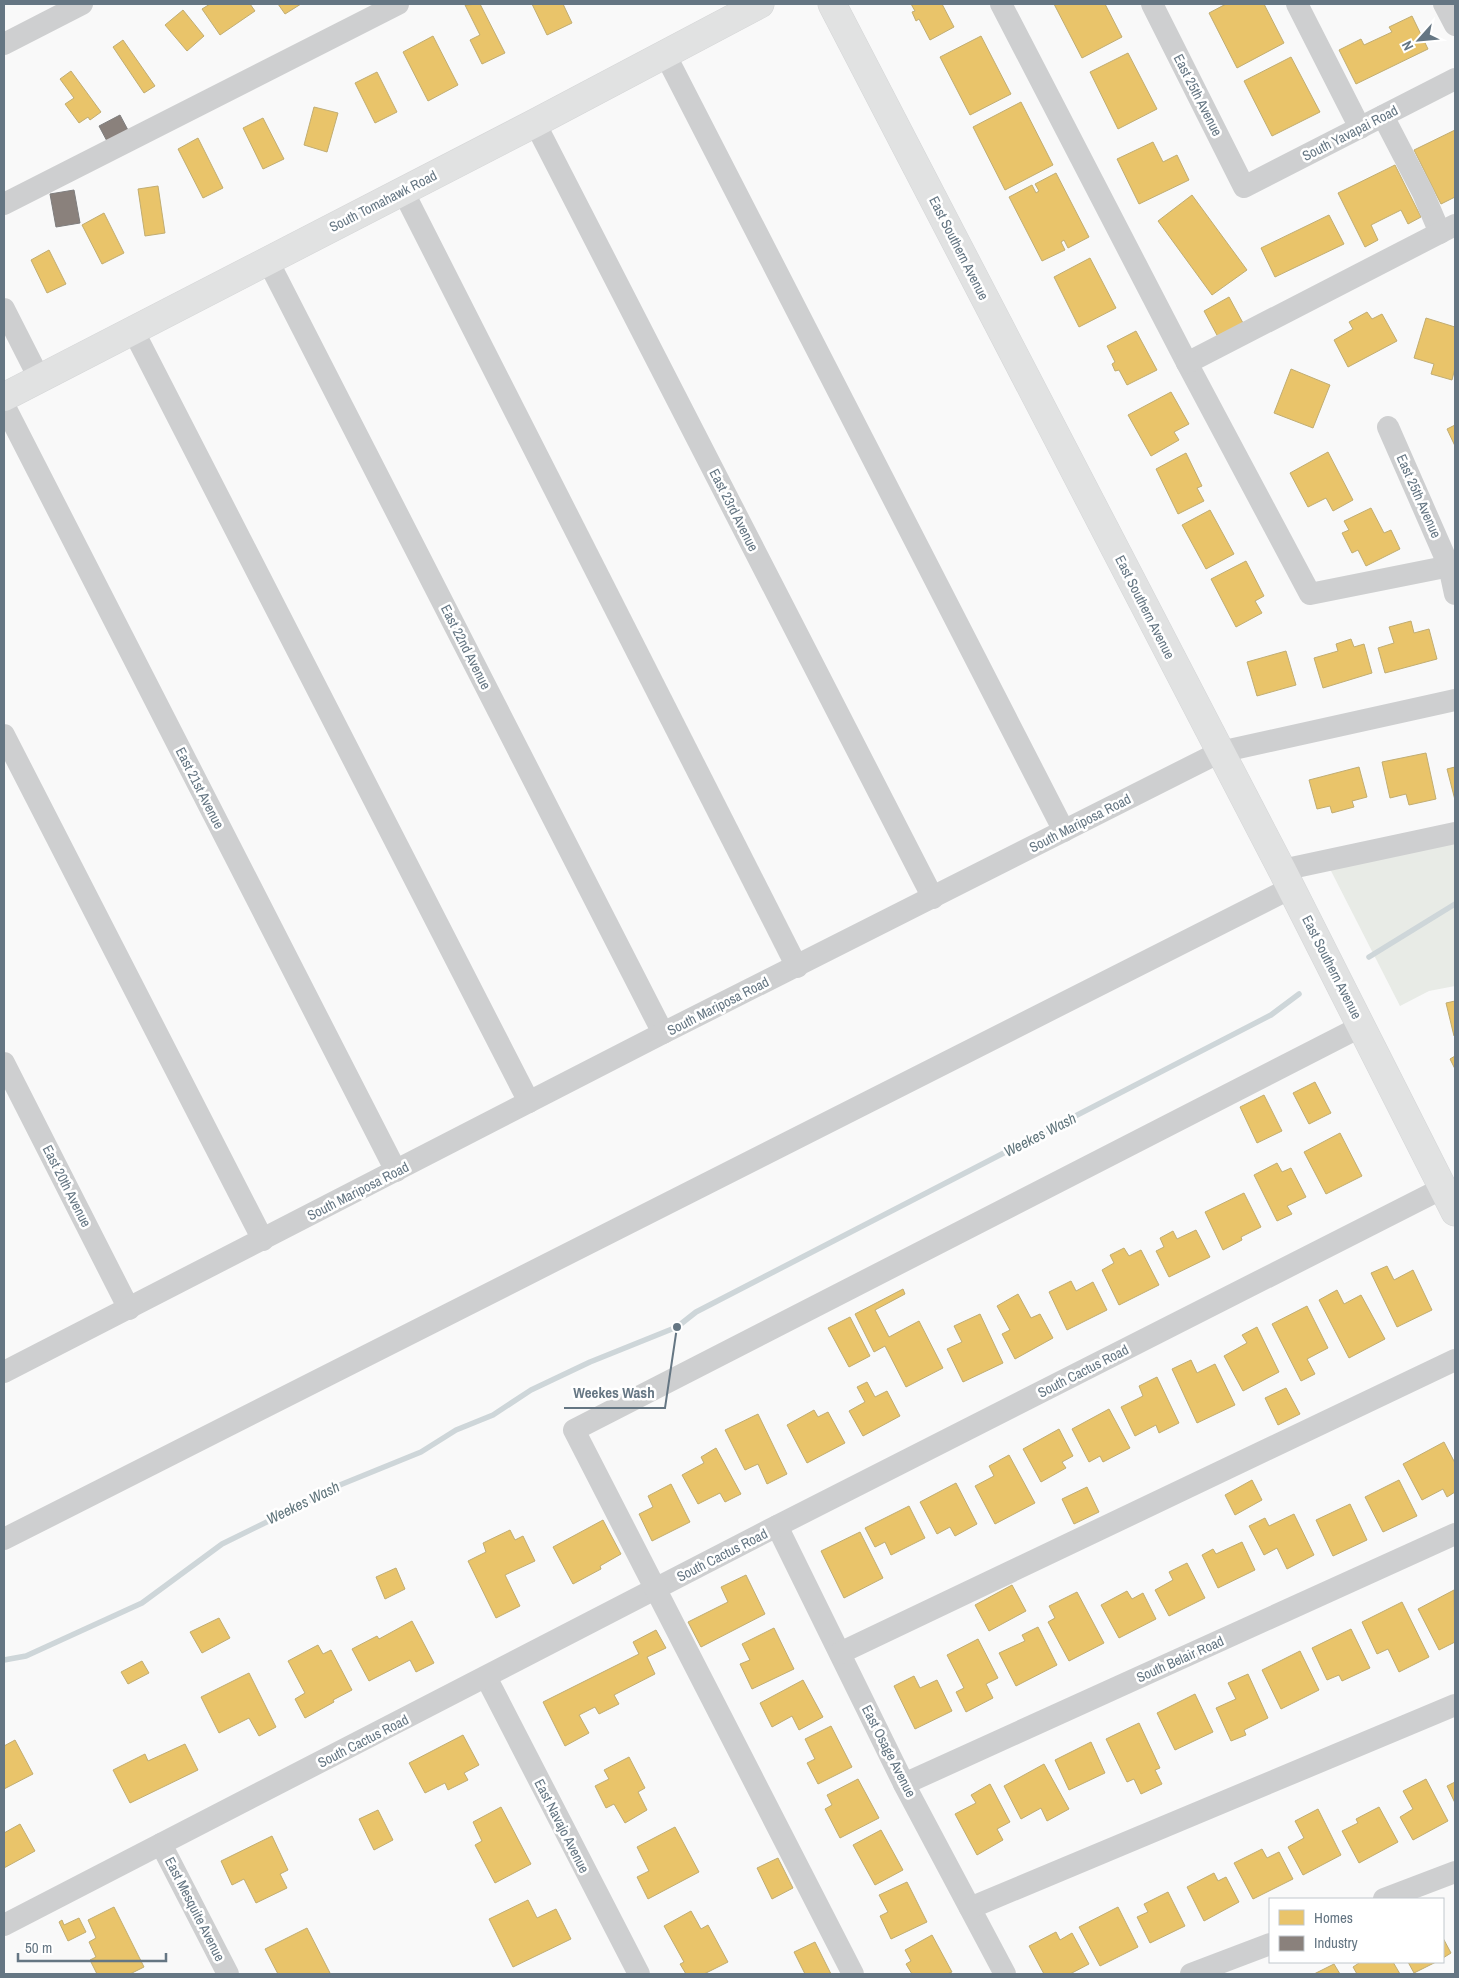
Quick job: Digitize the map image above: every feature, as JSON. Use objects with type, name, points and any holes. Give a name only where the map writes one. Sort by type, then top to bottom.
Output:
[{"type":"main road","name":"South Tomahawk Road","points":[[4,397],[535,123],[760,4]]},
{"type":"main road","name":"East Southern Avenue","points":[[832,4],[1321,946],[1455,1212]]},
{"type":"street","points":[[4,44],[82,4]]},
{"type":"street","points":[[4,204],[398,4]]},
{"type":"street","points":[[1001,4],[1187,363],[1310,594],[1452,566]]},
{"type":"street","name":"East 25th Avenue","points":[[1152,4],[1244,187]]},
{"type":"street","points":[[1297,4],[1360,128]]},
{"type":"street","points":[[1444,4],[1455,25]]},
{"type":"street","points":[[665,54],[1064,831]]},
{"type":"street","name":"South Yavapai Road","points":[[1244,187],[1455,79]]},
{"type":"street","points":[[1187,363],[1450,232],[1423,193],[1383,116]]},
{"type":"street","name":"East 23rd Avenue","points":[[535,123],[933,898]]},
{"type":"street","points":[[403,191],[797,966]]},
{"type":"street","name":"East 22nd Avenue","points":[[268,261],[663,1034]]},
{"type":"street","points":[[4,309],[39,378]]},
{"type":"street","points":[[133,330],[529,1102]]},
{"type":"street","name":"East 21st Avenue","points":[[4,405],[396,1171]]},
{"type":"street","name":"East 25th Avenue","points":[[1388,427],[1452,566],[1455,594]]},
{"type":"street","name":"South Mariposa Road","points":[[4,1372],[529,1102],[1220,752],[1455,700]]},
{"type":"street","points":[[4,735],[263,1240]]},
{"type":"street","points":[[4,1539],[1286,879],[1455,833]]},
{"type":"street","points":[[853,1974],[574,1430],[1362,1026]]},
{"type":"street","name":"East 20th Avenue","points":[[4,1062],[129,1308]]},
{"type":"street","name":"South Cactus Road","points":[[4,1925],[777,1526],[1443,1188]]},
{"type":"street","points":[[840,1653],[1455,1360]]},
{"type":"street","name":"East Osage Avenue","points":[[777,1526],[904,1784],[1005,1974]]},
{"type":"street","name":"South Belair Road","points":[[904,1784],[1455,1534]]},
{"type":"street","name":"East Navajo Avenue","points":[[486,1677],[639,1974]]},
{"type":"street","points":[[970,1908],[1455,1705]]},
{"type":"street","name":"East Mesquite Avenue","points":[[162,1844],[228,1974]]},
{"type":"street","points":[[1387,1898],[1455,1872]]},
{"type":"street","points":[[1191,1974],[1269,1944]]},
{"type":"shaded area","points":[[1455,840],[1455,986],[1429,991],[1400,1006],[1329,867]]},
{"type":"building: Homes","points":[[210,4],[250,4],[255,11],[220,35],[202,9]]},
{"type":"building: Homes","points":[[278,4],[301,4],[285,14]]},
{"type":"building: Homes","points":[[480,4],[505,53],[482,64],[470,40],[480,35],[465,5]]},
{"type":"building: Homes","points":[[532,4],[563,4],[572,23],[547,35]]},
{"type":"building: Homes","points":[[911,4],[942,4],[954,27],[930,40],[919,19],[916,21],[912,12],[915,11]]},
{"type":"building: Homes","points":[[1054,4],[1105,4],[1122,37],[1082,58]]},
{"type":"building: Homes","points":[[1226,4],[1264,4],[1284,43],[1237,68],[1209,13]]},
{"type":"building: Homes","points":[[183,10],[204,36],[187,51],[165,25]]},
{"type":"building: Homes","points":[[1412,16],[1428,49],[1356,84],[1339,50],[1361,39],[1364,45],[1392,32],[1389,27]]},
{"type":"building: Homes","points":[[433,36],[458,85],[428,101],[403,52]]},
{"type":"building: Homes","points":[[981,36],[1011,94],[970,115],[940,57]]},
{"type":"building: Homes","points":[[123,40],[155,86],[144,93],[113,47]]},
{"type":"building: Homes","points":[[1128,53],[1157,109],[1118,129],[1090,72]]},
{"type":"building: Homes","points":[[1291,57],[1320,112],[1272,136],[1244,81]]},
{"type":"building: Homes","points":[[71,71],[101,112],[90,120],[88,117],[79,123],[65,104],[74,98],[60,79]]},
{"type":"building: Homes","points":[[377,72],[397,112],[375,123],[355,83]]},
{"type":"building: Homes","points":[[1021,102],[1053,165],[1005,190],[973,127]]},
{"type":"building: Homes","points":[[314,107],[338,113],[327,152],[304,145]]},
{"type":"building: Homes","points":[[263,118],[284,159],[263,169],[243,128]]},
{"type":"building: Homes","points":[[1455,130],[1455,197],[1441,204],[1414,150]]},
{"type":"building: Homes","points":[[198,138],[223,188],[203,198],[178,149]]},
{"type":"building: Homes","points":[[1153,142],[1163,162],[1177,155],[1189,180],[1139,204],[1117,159]]},
{"type":"building: Homes","points":[[1395,165],[1421,217],[1408,224],[1401,210],[1371,225],[1378,240],[1365,247],[1338,193]]},
{"type":"building: Homes","points":[[1056,173],[1089,237],[1068,248],[1064,240],[1061,242],[1065,250],[1042,261],[1009,197],[1032,185],[1036,193],[1039,191],[1035,184]]},
{"type":"building: Homes","points":[[158,186],[165,233],[145,236],[138,189]]},
{"type":"building: Homes","points":[[1192,195],[1247,270],[1212,295],[1158,221]]},
{"type":"building: Homes","points":[[104,213],[124,253],[102,264],[82,225]]},
{"type":"building: Homes","points":[[1329,215],[1344,244],[1275,277],[1261,248]]},
{"type":"building: Homes","points":[[49,250],[66,284],[47,293],[31,260]]},
{"type":"building: Homes","points":[[1090,258],[1116,308],[1079,327],[1054,277]]},
{"type":"building: Homes","points":[[1229,297],[1243,323],[1218,337],[1204,311]]},
{"type":"building: Homes","points":[[1367,312],[1372,319],[1382,314],[1397,341],[1348,367],[1334,340],[1353,329],[1349,322]]},
{"type":"building: Homes","points":[[1426,318],[1455,327],[1455,368],[1452,380],[1431,374],[1434,364],[1414,358]]},
{"type":"building: Homes","points":[[1136,331],[1157,370],[1127,385],[1119,370],[1115,371],[1112,364],[1115,362],[1107,346]]},
{"type":"building: Homes","points":[[1291,369],[1330,385],[1313,428],[1274,413]]},
{"type":"building: Homes","points":[[1171,392],[1189,424],[1174,432],[1179,440],[1151,456],[1128,415]]},
{"type":"building: Homes","points":[[1455,425],[1455,446],[1447,429]]},
{"type":"building: Homes","points":[[1328,452],[1353,500],[1333,511],[1326,498],[1308,507],[1290,473]]},
{"type":"building: Homes","points":[[1186,453],[1202,486],[1197,488],[1204,501],[1178,514],[1156,469]]},
{"type":"building: Homes","points":[[1371,508],[1384,533],[1391,530],[1400,549],[1366,566],[1358,550],[1352,553],[1342,533],[1349,530],[1344,521]]},
{"type":"building: Homes","points":[[1210,510],[1234,554],[1206,569],[1182,525]]},
{"type":"building: Homes","points":[[1246,561],[1264,596],[1255,601],[1262,613],[1236,627],[1211,579]]},
{"type":"building: Homes","points":[[1411,621],[1414,633],[1429,629],[1437,659],[1385,673],[1378,648],[1394,643],[1389,627]]},
{"type":"building: Homes","points":[[1351,639],[1354,647],[1364,644],[1372,673],[1323,688],[1314,658],[1338,651],[1336,644]]},
{"type":"building: Homes","points":[[1286,651],[1296,685],[1257,696],[1247,662]]},
{"type":"building: Homes","points":[[1426,753],[1436,799],[1409,805],[1406,794],[1390,798],[1382,762]]},
{"type":"building: Homes","points":[[1359,767],[1367,797],[1352,801],[1354,807],[1332,813],[1330,806],[1317,809],[1309,780]]},
{"type":"building: Homes","points":[[1455,767],[1455,800],[1447,769]]},
{"type":"building: Homes","points":[[1455,1001],[1455,1035],[1454,1036],[1446,1003]]},
{"type":"building: Homes","points":[[1455,1056],[1455,1069],[1450,1059]]},
{"type":"building: Homes","points":[[1315,1082],[1331,1113],[1309,1124],[1293,1093]]},
{"type":"building: Homes","points":[[1264,1095],[1282,1131],[1257,1143],[1240,1107]]},
{"type":"building: Homes","points":[[1340,1133],[1362,1176],[1326,1194],[1304,1152]]},
{"type":"building: Homes","points":[[1277,1163],[1282,1172],[1291,1168],[1306,1197],[1287,1206],[1292,1214],[1277,1221],[1254,1175]]},
{"type":"building: Homes","points":[[1244,1193],[1261,1227],[1241,1237],[1242,1240],[1223,1250],[1205,1212]]},
{"type":"building: Homes","points":[[1196,1230],[1210,1257],[1169,1277],[1156,1251],[1164,1247],[1160,1238],[1173,1231],[1177,1239]]},
{"type":"building: Homes","points":[[1124,1248],[1129,1256],[1141,1250],[1159,1285],[1119,1305],[1102,1270],[1114,1263],[1110,1255]]},
{"type":"building: Homes","points":[[1387,1266],[1394,1280],[1413,1270],[1432,1310],[1397,1327],[1371,1273]]},
{"type":"building: Homes","points":[[1071,1281],[1076,1291],[1093,1282],[1107,1310],[1067,1330],[1049,1292]]},
{"type":"building: Homes","points":[[903,1289],[905,1294],[875,1310],[889,1337],[919,1321],[943,1368],[906,1387],[885,1346],[874,1352],[855,1314]]},
{"type":"building: Homes","points":[[1337,1290],[1344,1304],[1361,1295],[1385,1339],[1349,1358],[1319,1300]]},
{"type":"building: Homes","points":[[1018,1294],[1031,1318],[1040,1314],[1053,1338],[1015,1359],[1002,1334],[1010,1330],[997,1306]]},
{"type":"building: Homes","points":[[1307,1306],[1328,1348],[1307,1359],[1315,1374],[1301,1381],[1272,1324]]},
{"type":"building: Homes","points":[[980,1314],[1003,1363],[963,1382],[947,1349],[962,1342],[954,1326]]},
{"type":"building: Homes","points":[[850,1317],[870,1356],[849,1367],[828,1328]]},
{"type":"building: Homes","points":[[1257,1327],[1279,1372],[1243,1391],[1224,1356],[1247,1343],[1242,1335]]},
{"type":"building: Homes","points":[[1191,1360],[1197,1373],[1215,1364],[1235,1405],[1197,1423],[1172,1369]]},
{"type":"building: Homes","points":[[1157,1377],[1179,1423],[1159,1433],[1156,1425],[1135,1436],[1121,1407],[1143,1396],[1139,1386]]},
{"type":"building: Homes","points":[[867,1382],[875,1397],[887,1391],[900,1416],[863,1436],[849,1411],[865,1402],[857,1387]]},
{"type":"building: Homes","points":[[1286,1388],[1300,1414],[1278,1425],[1265,1398]]},
{"type":"building: Homes","points":[[1109,1409],[1130,1448],[1103,1462],[1100,1456],[1089,1462],[1072,1429]]},
{"type":"building: Homes","points":[[814,1410],[818,1417],[828,1412],[845,1443],[807,1463],[787,1425]]},
{"type":"building: Homes","points":[[758,1414],[787,1474],[767,1484],[758,1464],[745,1470],[725,1430]]},
{"type":"building: Homes","points":[[1059,1429],[1073,1456],[1062,1462],[1066,1468],[1041,1482],[1023,1449]]},
{"type":"building: Homes","points":[[1444,1442],[1455,1463],[1455,1492],[1447,1497],[1443,1489],[1422,1500],[1403,1464]]},
{"type":"building: Homes","points":[[716,1448],[741,1494],[725,1502],[720,1493],[698,1504],[682,1475],[704,1463],[701,1457]]},
{"type":"building: Homes","points":[[1009,1455],[1035,1503],[995,1524],[975,1486],[994,1476],[989,1466]]},
{"type":"building: Homes","points":[[1252,1480],[1262,1500],[1235,1515],[1225,1495]]},
{"type":"building: Homes","points":[[1399,1480],[1417,1516],[1383,1532],[1365,1497]]},
{"type":"building: Homes","points":[[956,1483],[977,1524],[955,1536],[950,1527],[937,1534],[920,1502]]},
{"type":"building: Homes","points":[[671,1484],[690,1522],[652,1541],[639,1514],[653,1507],[648,1496]]},
{"type":"building: Homes","points":[[1087,1487],[1099,1512],[1074,1524],[1062,1499]]},
{"type":"building: Homes","points":[[1350,1504],[1367,1540],[1333,1556],[1316,1520]]},
{"type":"building: Homes","points":[[909,1506],[925,1538],[891,1555],[885,1542],[875,1547],[865,1528]]},
{"type":"building: Homes","points":[[1294,1514],[1314,1555],[1287,1569],[1277,1548],[1264,1555],[1249,1526],[1265,1518],[1269,1526]]},
{"type":"building: Homes","points":[[603,1520],[621,1554],[600,1566],[601,1569],[573,1584],[553,1547]]},
{"type":"building: Homes","points":[[510,1530],[515,1540],[523,1536],[535,1561],[505,1575],[520,1606],[496,1618],[468,1561],[486,1552],[483,1543]]},
{"type":"building: Homes","points":[[860,1532],[883,1578],[844,1598],[821,1551]]},
{"type":"building: Homes","points":[[1242,1542],[1255,1570],[1218,1588],[1202,1555],[1213,1549],[1216,1554]]},
{"type":"building: Homes","points":[[1187,1563],[1205,1598],[1169,1616],[1155,1590],[1173,1580],[1169,1572]]},
{"type":"building: Homes","points":[[396,1568],[405,1589],[385,1599],[376,1577]]},
{"type":"building: Homes","points":[[746,1575],[765,1614],[701,1647],[688,1622],[728,1602],[721,1587]]},
{"type":"building: Homes","points":[[1012,1585],[1026,1611],[989,1631],[975,1605]]},
{"type":"building: Homes","points":[[1454,1590],[1455,1642],[1439,1650],[1418,1609]]},
{"type":"building: Homes","points":[[1127,1591],[1132,1599],[1143,1593],[1156,1619],[1119,1638],[1101,1605]]},
{"type":"building: Homes","points":[[1077,1592],[1104,1643],[1069,1661],[1048,1622],[1055,1618],[1049,1606]]},
{"type":"building: Homes","points":[[1402,1602],[1429,1657],[1399,1672],[1388,1649],[1377,1654],[1362,1622]]},
{"type":"building: Homes","points":[[219,1618],[230,1638],[202,1653],[190,1632]]},
{"type":"building: Homes","points":[[412,1621],[434,1663],[416,1672],[410,1660],[369,1681],[352,1649],[377,1636],[379,1639]]},
{"type":"building: Homes","points":[[1038,1627],[1057,1665],[1016,1686],[999,1653],[1025,1641],[1022,1635]]},
{"type":"building: Homes","points":[[774,1628],[794,1669],[752,1689],[740,1664],[750,1660],[742,1644]]},
{"type":"building: Homes","points":[[1351,1629],[1370,1668],[1342,1681],[1339,1675],[1327,1680],[1312,1648]]},
{"type":"building: Homes","points":[[656,1630],[666,1648],[647,1657],[655,1674],[614,1695],[619,1704],[599,1714],[595,1707],[579,1715],[589,1733],[565,1746],[543,1702],[639,1654],[633,1642]]},
{"type":"building: Homes","points":[[978,1639],[998,1678],[986,1684],[993,1698],[966,1712],[956,1692],[964,1688],[947,1655]]},
{"type":"building: Homes","points":[[318,1645],[323,1654],[331,1650],[352,1690],[305,1718],[295,1699],[305,1693],[288,1661]]},
{"type":"building: Homes","points":[[1300,1651],[1319,1690],[1281,1709],[1262,1670]]},
{"type":"building: Homes","points":[[142,1661],[149,1673],[128,1684],[121,1672]]},
{"type":"building: Homes","points":[[249,1673],[276,1727],[259,1736],[249,1718],[219,1733],[201,1697]]},
{"type":"building: Homes","points":[[1248,1674],[1268,1718],[1244,1730],[1246,1735],[1231,1741],[1216,1708],[1236,1699],[1228,1683]]},
{"type":"building: Homes","points":[[914,1676],[920,1688],[937,1680],[952,1711],[915,1729],[894,1686]]},
{"type":"building: Homes","points":[[803,1680],[823,1717],[799,1730],[792,1716],[772,1727],[760,1703]]},
{"type":"building: Homes","points":[[1195,1694],[1213,1732],[1175,1750],[1157,1713]]},
{"type":"building: Homes","points":[[1139,1723],[1160,1768],[1155,1770],[1162,1784],[1141,1794],[1134,1779],[1127,1782],[1106,1739]]},
{"type":"building: Homes","points":[[831,1726],[852,1767],[818,1784],[807,1763],[815,1759],[805,1739]]},
{"type":"building: Homes","points":[[463,1735],[479,1765],[464,1773],[468,1780],[448,1790],[445,1783],[425,1793],[409,1763]]},
{"type":"building: Homes","points":[[15,1740],[33,1774],[4,1789],[4,1746]]},
{"type":"building: Homes","points":[[1091,1742],[1105,1773],[1069,1790],[1055,1760]]},
{"type":"building: Homes","points":[[185,1744],[198,1770],[130,1803],[113,1770],[145,1754],[148,1761]]},
{"type":"building: Homes","points":[[629,1757],[645,1788],[638,1792],[647,1810],[625,1823],[614,1804],[606,1808],[595,1786],[609,1779],[604,1770]]},
{"type":"building: Homes","points":[[1044,1764],[1069,1809],[1047,1821],[1041,1808],[1021,1819],[1004,1786]]},
{"type":"building: Homes","points":[[858,1779],[879,1818],[840,1838],[825,1809],[832,1805],[827,1795]]},
{"type":"building: Homes","points":[[1426,1779],[1448,1821],[1413,1840],[1400,1817],[1413,1809],[1403,1791]]},
{"type":"building: Homes","points":[[1455,1782],[1455,1803],[1447,1786]]},
{"type":"building: Homes","points":[[990,1784],[1010,1822],[997,1829],[1003,1840],[977,1855],[955,1814],[976,1803],[971,1795]]},
{"type":"building: Homes","points":[[501,1807],[531,1864],[495,1883],[475,1845],[482,1841],[473,1822]]},
{"type":"building: Homes","points":[[1379,1807],[1398,1842],[1359,1863],[1342,1831],[1358,1823],[1356,1819]]},
{"type":"building: Homes","points":[[1318,1809],[1341,1855],[1303,1875],[1288,1847],[1304,1838],[1295,1821]]},
{"type":"building: Homes","points":[[378,1810],[393,1840],[374,1850],[359,1819]]},
{"type":"building: Homes","points":[[20,1824],[35,1851],[4,1868],[4,1833]]},
{"type":"building: Homes","points":[[675,1827],[699,1872],[648,1899],[637,1877],[649,1871],[637,1847]]},
{"type":"building: Homes","points":[[881,1830],[903,1870],[875,1885],[853,1845]]},
{"type":"building: Homes","points":[[272,1836],[288,1870],[280,1874],[287,1888],[256,1903],[244,1879],[232,1885],[221,1861]]},
{"type":"building: Homes","points":[[1262,1849],[1267,1858],[1279,1852],[1293,1879],[1253,1899],[1234,1863]]},
{"type":"building: Homes","points":[[778,1858],[793,1888],[772,1899],[757,1868]]},
{"type":"building: Homes","points":[[1214,1873],[1218,1881],[1226,1877],[1239,1902],[1204,1921],[1187,1887]]},
{"type":"building: Homes","points":[[907,1882],[927,1922],[891,1939],[880,1916],[888,1912],[879,1895]]},
{"type":"building: Homes","points":[[1168,1892],[1185,1926],[1150,1943],[1137,1917],[1148,1912],[1144,1904]]},
{"type":"building: Homes","points":[[528,1900],[537,1918],[556,1909],[571,1939],[513,1967],[489,1919]]},
{"type":"building: Homes","points":[[114,1907],[144,1967],[130,1974],[97,1974],[90,1960],[96,1957],[89,1942],[96,1938],[88,1920]]},
{"type":"building: Homes","points":[[1118,1907],[1138,1947],[1100,1966],[1079,1927]]},
{"type":"building: Homes","points":[[691,1911],[701,1929],[708,1925],[728,1962],[704,1974],[686,1974],[680,1964],[684,1962],[664,1926]]},
{"type":"building: Homes","points":[[79,1918],[86,1932],[68,1941],[59,1922],[62,1920],[64,1925]]},
{"type":"building: Homes","points":[[307,1928],[330,1973],[278,1974],[265,1949]]},
{"type":"building: Homes","points":[[1056,1932],[1060,1940],[1072,1933],[1089,1964],[1070,1974],[1044,1974],[1029,1946]]},
{"type":"building: Homes","points":[[932,1935],[952,1972],[947,1974],[912,1974],[906,1964],[911,1961],[905,1950]]},
{"type":"building: Homes","points":[[1444,1940],[1451,1953],[1444,1957]]},
{"type":"building: Homes","points":[[815,1942],[831,1974],[805,1974],[794,1952]]},
{"type":"building: Homes","points":[[1359,1963],[1394,1963],[1400,1974],[1357,1974],[1353,1967]]},
{"type":"building: Homes","points":[[1409,1963],[1434,1963],[1414,1973]]},
{"type":"building: Homes","points":[[1334,1964],[1340,1974],[1314,1974]]},
{"type":"building: Industry","points":[[120,115],[129,132],[108,143],[99,126]]},
{"type":"building: Industry","points":[[74,190],[80,223],[56,227],[50,194]]},
{"type":"waterway","name":"Weekes Wash","points":[[1369,957],[1455,904]]},
{"type":"waterway","name":"Weekes Wash","points":[[4,1660],[26,1656],[142,1603],[222,1544],[330,1489],[421,1452],[456,1430],[493,1415],[531,1390],[590,1362],[677,1327],[696,1312],[1271,1015],[1299,994]]},
{"type":"place","name":"Weekes Wash","points":[[677,1327]]}]
